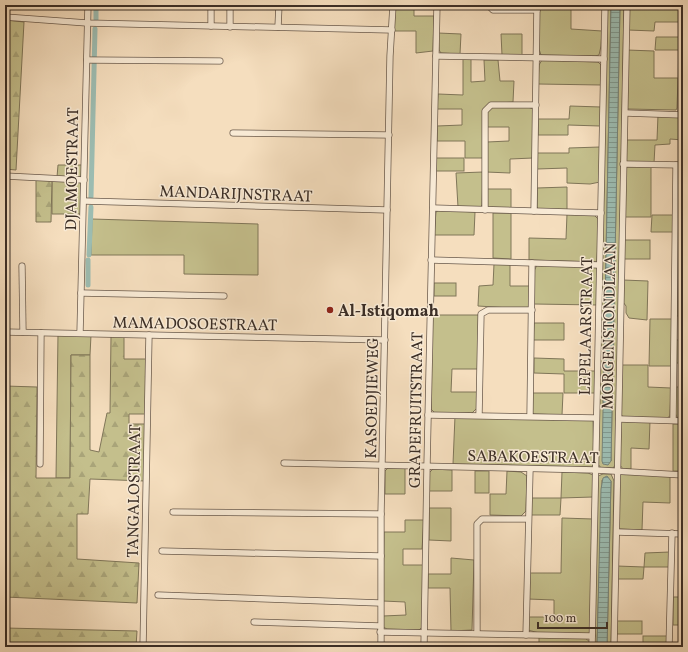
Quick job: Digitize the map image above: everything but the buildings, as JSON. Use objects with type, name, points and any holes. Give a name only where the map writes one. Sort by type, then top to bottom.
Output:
[{"type":"street","name":"DJAMOESTRAAT","points":[[80,333],[89,59],[87,23],[88,5]]},
{"type":"street","points":[[211,5],[211,26]]},
{"type":"street","points":[[230,5],[230,27]]},
{"type":"street","points":[[278,27],[279,5]]},
{"type":"street","name":"KASOEDJIEWEG","points":[[381,647],[381,514],[388,135],[393,5]]},
{"type":"street","name":"GRAPEFRUITSTRAAT","points":[[424,647],[437,5]]},
{"type":"street","points":[[488,5],[493,10],[537,7],[534,211]]},
{"type":"street","name":"LEPELAARSTRAAT","points":[[592,647],[605,5]]},
{"type":"street","name":"MORGENSTONDLAAN","points":[[614,647],[617,532],[616,471],[619,419],[627,5]]},
{"type":"street","points":[[626,113],[682,115],[682,5]]},
{"type":"street","points":[[5,18],[87,23],[392,30]]},
{"type":"street","points":[[436,56],[604,59]]},
{"type":"street","points":[[89,59],[220,62]]},
{"type":"street","points":[[485,210],[485,112],[491,105],[536,105]]},
{"type":"street","points":[[232,133],[388,135]]},
{"type":"street","points":[[624,164],[683,165]]},
{"type":"street","points":[[673,420],[676,165]]},
{"type":"street","points":[[5,176],[84,180]]},
{"type":"street","name":"MANDARIJNSTRAAT","points":[[84,201],[387,210]]},
{"type":"street","points":[[433,208],[601,213]]},
{"type":"street","points":[[432,260],[599,265]]},
{"type":"street","points":[[530,415],[532,263]]},
{"type":"street","points":[[22,266],[23,332]]},
{"type":"street","points":[[81,293],[224,296]]},
{"type":"street","points":[[479,415],[481,314],[488,310],[532,310]]},
{"type":"street","name":"MAMADOSOESTRAAT","points":[[5,332],[385,340]]},
{"type":"street","points":[[40,464],[41,333]]},
{"type":"street","name":"TANGALOSTRAAT","points":[[143,647],[149,335]]},
{"type":"street","points":[[428,415],[530,415],[596,418]]},
{"type":"street","points":[[619,419],[683,421]]},
{"type":"street","name":"SABAKOESTRAAT","points":[[284,463],[596,470],[683,474]]},
{"type":"street","points":[[526,635],[530,469]]},
{"type":"street","points":[[173,512],[381,514]]},
{"type":"street","points":[[477,633],[477,524],[482,519],[528,519]]},
{"type":"street","points":[[617,532],[683,534]]},
{"type":"street","points":[[670,647],[672,533]]},
{"type":"street","points":[[162,551],[381,556]]},
{"type":"street","points":[[158,595],[380,603]]},
{"type":"street","points":[[254,622],[424,632],[592,636]]},
{"type":"green space","points":[[394,5],[414,5],[414,16],[434,16],[433,51],[416,53],[416,31],[394,31]]},
{"type":"green space","points":[[539,5],[602,5],[602,9],[571,9],[571,29],[602,31],[599,55],[541,55],[539,49]]},
{"type":"green space","points":[[607,5],[611,5],[603,401],[611,461],[620,5],[624,5],[616,464],[613,468],[601,468],[598,464]]},
{"type":"green space","points":[[628,5],[680,5],[680,22],[655,22],[654,31],[628,30]]},
{"type":"green space","points":[[5,20],[24,22],[16,170],[5,169]]},
{"type":"green space","points":[[438,33],[461,34],[460,54],[441,53],[439,50]]},
{"type":"green space","points":[[501,34],[522,34],[522,55],[502,55]]},
{"type":"green space","points":[[656,37],[679,37],[679,50],[655,50]]},
{"type":"green space","points":[[627,50],[654,51],[654,78],[678,78],[676,110],[628,109],[626,106]]},
{"type":"green space","points":[[463,59],[471,59],[471,82],[485,81],[484,60],[498,60],[500,81],[514,81],[513,102],[488,104],[484,110],[483,158],[465,158],[465,141],[437,141],[437,126],[462,125],[462,109],[437,109],[438,94],[463,95]]},
{"type":"green space","points":[[542,60],[598,62],[601,65],[601,85],[538,84],[539,65]]},
{"type":"green space","points":[[570,106],[601,107],[600,126],[568,125],[568,135],[538,135],[538,119],[569,119]]},
{"type":"green space","points":[[492,107],[528,107],[533,109],[533,158],[510,159],[510,173],[486,172],[487,142],[509,141],[509,127],[487,127],[486,114]]},
{"type":"green space","points":[[658,115],[683,116],[683,140],[670,139],[670,144],[655,145],[654,163],[628,163],[625,161],[625,140],[657,140]]},
{"type":"green space","points":[[600,147],[600,182],[590,184],[567,183],[567,168],[537,169],[537,153],[569,153],[569,148]]},
{"type":"green space","points":[[436,158],[464,158],[464,171],[436,171]]},
{"type":"green space","points":[[58,165],[82,165],[81,177],[57,177]]},
{"type":"green space","points":[[651,166],[651,217],[624,217],[625,169],[627,167]]},
{"type":"green space","points":[[683,166],[683,269],[677,268],[678,172]]},
{"type":"green space","points":[[483,172],[482,205],[479,208],[458,207],[456,173]]},
{"type":"green space","points":[[36,180],[52,180],[51,222],[36,222]]},
{"type":"green space","points":[[52,180],[81,182],[81,214],[52,214]]},
{"type":"green space","points":[[567,187],[567,210],[540,210],[537,207],[537,188]]},
{"type":"green space","points":[[486,189],[511,189],[511,208],[489,208],[486,205]]},
{"type":"green space","points":[[439,210],[475,212],[474,235],[434,235],[436,212]]},
{"type":"green space","points":[[493,213],[511,213],[511,259],[493,258]]},
{"type":"green space","points":[[567,214],[593,214],[599,220],[597,262],[529,260],[529,238],[566,239]]},
{"type":"green space","points":[[652,215],[675,215],[674,232],[651,232]]},
{"type":"green space","points":[[92,219],[258,224],[258,275],[184,274],[184,255],[91,255]]},
{"type":"green space","points":[[624,240],[650,240],[650,259],[624,259]]},
{"type":"green space","points":[[494,264],[510,264],[510,286],[530,286],[529,307],[526,309],[478,306],[479,286],[493,285]]},
{"type":"green space","points":[[537,265],[594,266],[598,270],[597,305],[534,304],[534,271]]},
{"type":"green space","points":[[623,280],[648,281],[647,320],[629,318],[626,313],[626,306],[623,302]]},
{"type":"green space","points":[[434,283],[456,283],[456,296],[434,296]]},
{"type":"green space","points":[[676,293],[683,293],[683,316],[676,316]]},
{"type":"green space","points":[[432,315],[479,315],[478,369],[452,369],[451,392],[477,392],[477,408],[472,413],[435,413],[431,409]]},
{"type":"green space","points":[[650,319],[673,319],[672,366],[649,366]]},
{"type":"green space","points":[[534,323],[564,323],[564,340],[533,340]]},
{"type":"green space","points":[[58,334],[91,335],[90,355],[71,355],[70,478],[56,478]]},
{"type":"green space","points":[[111,336],[124,337],[124,359],[147,359],[145,414],[129,414],[129,424],[145,424],[145,481],[90,479],[88,514],[77,514],[77,559],[139,563],[137,603],[5,597],[5,386],[37,387],[36,478],[70,478],[71,355],[90,355],[90,450],[99,452],[107,413],[110,413]]},
{"type":"green space","points":[[676,340],[683,340],[683,363],[675,363]]},
{"type":"green space","points":[[534,358],[564,359],[564,371],[595,371],[595,393],[564,393],[564,374],[534,373]]},
{"type":"green space","points":[[622,365],[648,365],[648,387],[671,388],[670,416],[667,418],[623,417],[621,414]]},
{"type":"green space","points":[[676,387],[683,387],[683,420],[678,419],[675,413]]},
{"type":"green space","points":[[532,393],[563,393],[562,415],[534,414],[532,412]]},
{"type":"green space","points":[[455,416],[593,420],[594,464],[592,467],[453,464]]},
{"type":"green space","points":[[623,421],[650,421],[649,449],[631,448],[631,469],[623,469],[620,465],[621,423]]},
{"type":"green space","points":[[673,424],[683,424],[683,471],[673,471]]},
{"type":"green space","points":[[388,468],[405,468],[405,494],[385,494],[385,471]]},
{"type":"green space","points":[[433,469],[452,470],[452,491],[429,491],[429,473]]},
{"type":"green space","points":[[475,471],[489,471],[489,493],[475,493]]},
{"type":"green space","points":[[507,471],[521,472],[527,476],[526,511],[521,516],[490,515],[490,494],[506,494]]},
{"type":"green space","points":[[562,472],[588,473],[593,475],[593,497],[561,498]]},
{"type":"green space","points":[[603,474],[611,474],[614,481],[611,647],[607,647],[611,481],[602,480],[597,647],[593,647],[598,476]]},
{"type":"green space","points":[[621,474],[670,475],[670,503],[643,502],[642,530],[618,528],[618,477]]},
{"type":"green space","points":[[531,498],[561,498],[560,515],[530,515]]},
{"type":"green space","points":[[429,508],[451,508],[451,541],[429,540]]},
{"type":"green space","points":[[562,518],[593,519],[590,633],[587,634],[539,633],[528,630],[528,617],[554,617],[554,600],[528,599],[528,573],[561,573]]},
{"type":"green space","points":[[405,520],[424,520],[422,549],[403,549],[403,565],[423,565],[422,627],[419,630],[387,629],[383,627],[383,616],[406,615],[405,602],[383,601],[384,532],[405,532]]},
{"type":"green space","points":[[670,552],[670,567],[644,567],[645,553]]},
{"type":"green space","points":[[451,558],[474,560],[472,630],[451,631],[450,588],[428,588],[428,574],[451,574]]},
{"type":"green space","points":[[617,566],[644,567],[643,579],[617,579]]},
{"type":"green space","points":[[673,597],[683,597],[683,625],[673,625]]},
{"type":"green space","points":[[615,621],[642,621],[642,634],[615,634]]},
{"type":"green space","points":[[5,628],[137,631],[136,647],[5,647]]},
{"type":"green space","points":[[643,636],[668,636],[668,647],[643,647]]},
{"type":"green space","points":[[539,637],[585,638],[590,642],[590,647],[539,647]]},
{"type":"water","points":[[611,5],[620,5],[611,461],[608,465],[603,464],[602,461]]},
{"type":"water","points":[[607,476],[611,481],[607,647],[597,647],[601,489],[603,478]]},
{"type":"waterway","points":[[96,5],[96,19]]},
{"type":"waterway","points":[[91,197],[95,29]]},
{"type":"waterway","points":[[89,255],[91,207]]},
{"type":"waterway","points":[[88,260],[88,285]]},
{"type":"place","name":"Al-Istiqomah","points":[[330,310]]}]
